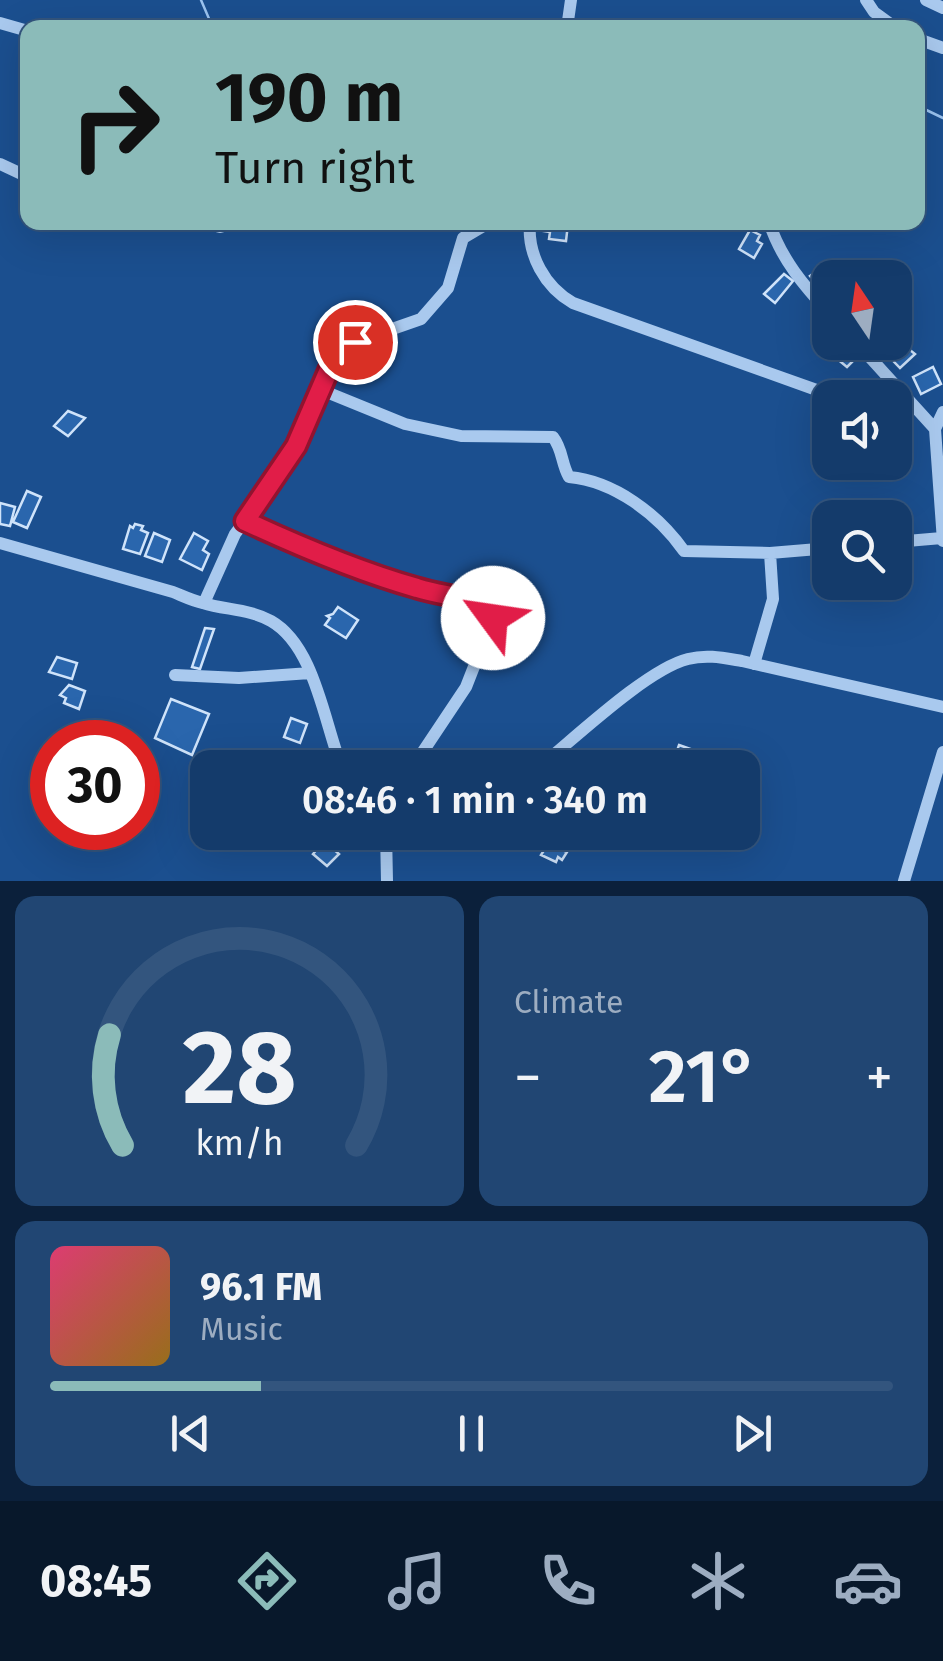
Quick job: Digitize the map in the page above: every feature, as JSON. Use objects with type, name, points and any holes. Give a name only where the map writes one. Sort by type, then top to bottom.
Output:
[{"type":"street","points":[[866,0],[885,20]]},
{"type":"street","points":[[926,0],[943,8]]},
{"type":"street","points":[[204,604],[235,534],[283,470],[334,358],[355,342],[420,319],[448,288],[464,238],[477,230]]},
{"type":"street","points":[[529,230],[528,244],[554,292],[564,298],[812,390]]},
{"type":"street","points":[[772,230],[776,243],[812,294]]},
{"type":"street","points":[[873,360],[935,429],[941,447],[943,540],[912,541]]},
{"type":"street","points":[[319,389],[405,424],[461,436],[553,437],[562,448],[562,464],[569,477],[588,479],[623,495],[671,532],[684,550],[770,553],[812,550]]},
{"type":"street","points":[[935,429],[943,412]]},
{"type":"street","points":[[245,521],[336,562],[421,590],[466,596],[491,609],[493,618],[466,687],[424,750]]},
{"type":"street","points":[[0,543],[271,621],[302,652],[336,750]]},
{"type":"street","points":[[754,664],[773,599],[770,553]]},
{"type":"street","points":[[561,750],[667,667],[710,656],[943,707]]},
{"type":"street","points":[[176,675],[239,678],[310,673]]},
{"type":"street","points":[[904,881],[943,752]]},
{"type":"street","points":[[386,850],[387,881]]},
{"type":"building","points":[[537,230],[567,230],[566,241],[549,239],[550,232]]},
{"type":"building","points":[[750,230],[760,235],[757,241],[762,244],[754,258],[739,249]]},
{"type":"building","points":[[784,274],[793,281],[775,303],[764,294]]},
{"type":"building","points":[[892,360],[909,360],[900,368]]},
{"type":"building","points":[[933,367],[941,384],[921,394],[913,377]]},
{"type":"building","points":[[68,411],[85,418],[68,436],[54,426]]},
{"type":"building","points":[[27,491],[41,497],[27,528],[13,522]]},
{"type":"building","points":[[0,503],[15,507],[10,526],[0,524]]},
{"type":"building","points":[[135,524],[148,533],[140,554],[123,549],[130,526]]},
{"type":"building","points":[[154,533],[170,540],[162,562],[145,556]]},
{"type":"building","points":[[194,533],[208,541],[203,550],[209,554],[202,570],[180,559]]},
{"type":"building","points":[[338,607],[358,620],[346,638],[325,625],[330,618],[327,616]]},
{"type":"building","points":[[205,628],[214,629],[200,669],[192,667]]},
{"type":"building","points":[[57,657],[77,663],[72,679],[49,672]]},
{"type":"building","points":[[69,685],[85,691],[79,709],[64,703],[66,698],[60,695]]},
{"type":"building","points":[[171,699],[209,714],[190,754],[160,740],[160,726]]},
{"type":"building","points":[[291,718],[307,724],[300,743],[284,737]]},
{"type":"building","points":[[316,850],[334,850],[339,854],[327,866],[313,854]]},
{"type":"building","points":[[544,850],[567,852],[556,862],[541,855]]},
{"type":"waterway","points":[[201,0],[210,20]]},
{"type":"waterway","points":[[925,109],[943,118]]},
{"type":"route","points":[[355,342],[334,358],[283,470],[245,521],[336,562],[421,590],[466,596],[491,609],[493,618]]}]
